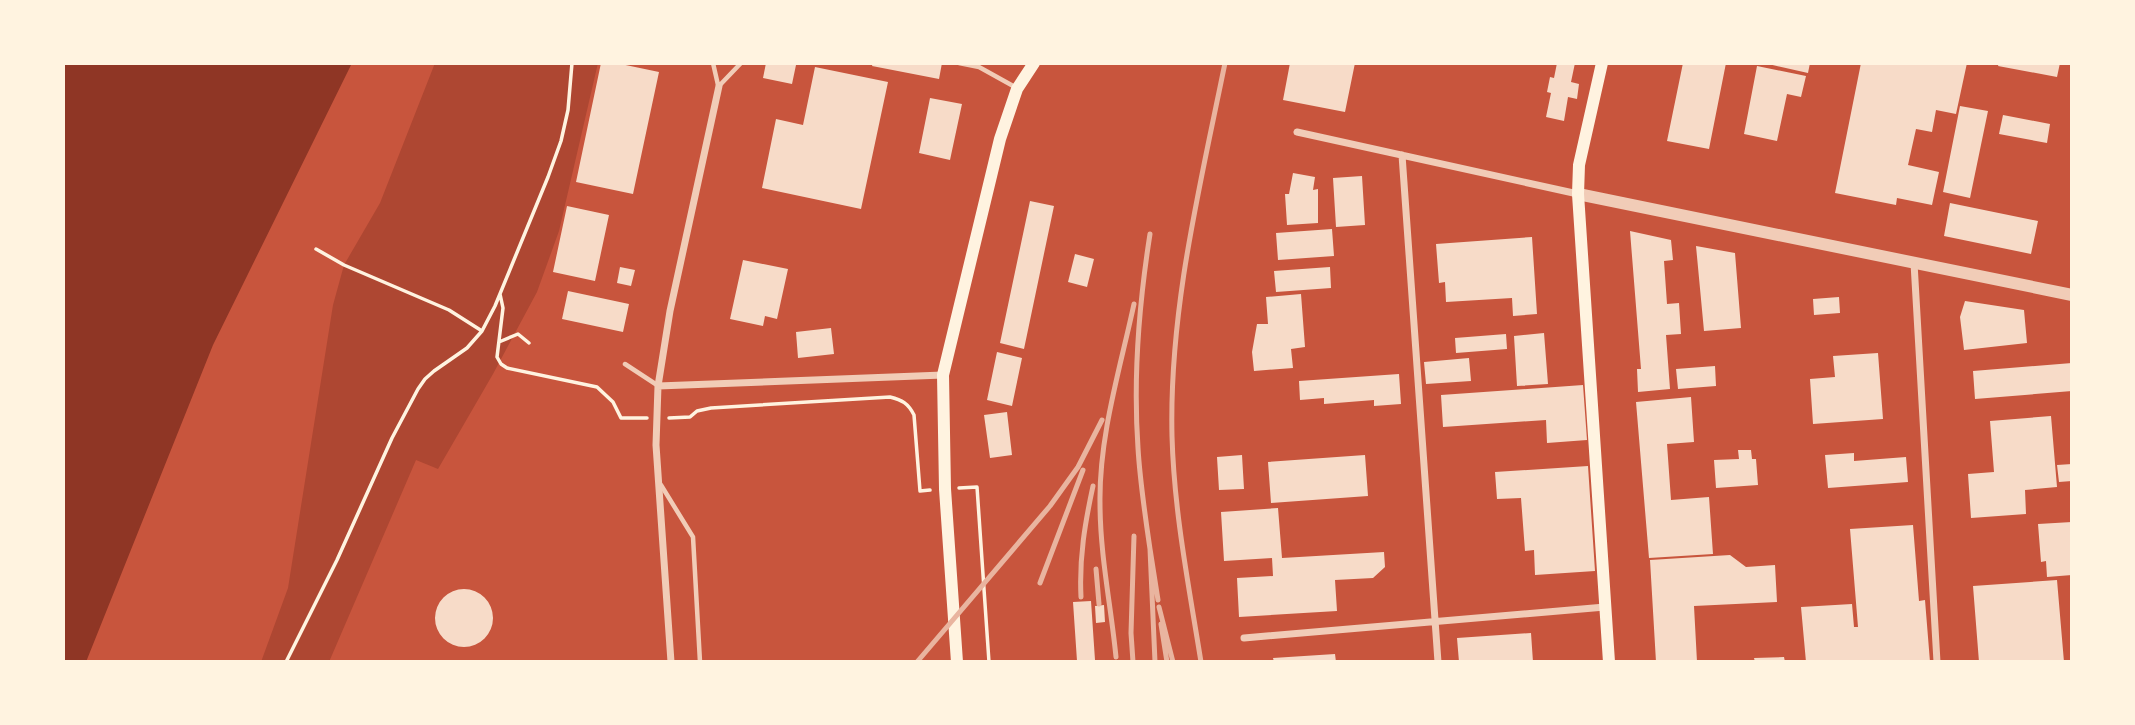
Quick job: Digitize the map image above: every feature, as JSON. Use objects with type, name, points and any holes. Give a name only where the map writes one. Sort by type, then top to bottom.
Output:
[{"type":"main road","points":[[957,662],[944,482],[943,375],[1000,139],[1017,89],[1034,63]]},
{"type":"main road","points":[[1602,63],[1579,165],[1578,194],[1609,662]]},
{"type":"street","points":[[671,662],[656,445],[658,386],[670,312],[719,86]]},
{"type":"street","points":[[1297,132],[1578,194],[2072,295]]},
{"type":"street","points":[[1402,155],[1438,662]]},
{"type":"street","points":[[1914,263],[1937,662]]},
{"type":"street","points":[[658,386],[943,375]]},
{"type":"street","points":[[1244,638],[1605,607]]},
{"type":"lane","points":[[713,63],[719,86]]},
{"type":"lane","points":[[719,86],[741,63]]},
{"type":"lane","points":[[958,63],[979,67],[1017,89]]},
{"type":"lane","points":[[625,364],[658,386]]},
{"type":"lane","points":[[659,481],[693,537],[700,661]]},
{"type":"path","points":[[286,662],[418,389],[425,379],[467,348],[482,331],[500,294],[561,141],[568,110],[572,63]]},
{"type":"path","points":[[316,249],[344,265],[449,310],[482,331]]},
{"type":"path","points":[[500,294],[503,308],[498,360],[507,368],[597,387],[613,402],[621,418],[636,418]]},
{"type":"path","points":[[499,342],[518,334],[529,343]]},
{"type":"path","points":[[679,418],[690,417],[697,411],[711,408],[890,397],[901,400],[909,406],[914,415],[920,491],[932,490]]},
{"type":"path","points":[[958,488],[977,487],[989,662]]},
{"type":"shaded area","points":[[63,63],[352,63],[213,345],[86,662],[63,662]]},
{"type":"shaded area","points":[[435,63],[598,63],[559,231],[537,292],[438,469],[416,460],[329,662],[261,662],[288,588],[333,305],[344,265],[380,203]]},
{"type":"building","points":[[601,63],[616,63],[659,72],[633,194],[576,182]]},
{"type":"building","points":[[766,63],[796,65],[792,84],[763,78]]},
{"type":"building","points":[[873,63],[942,63],[939,79],[872,66]]},
{"type":"building","points":[[1290,63],[1355,63],[1345,112],[1283,100]]},
{"type":"building","points":[[1557,63],[1575,63],[1571,82],[1579,84],[1577,99],[1568,97],[1564,121],[1546,117],[1551,93],[1547,92],[1550,77],[1554,78]]},
{"type":"building","points":[[1683,63],[1726,63],[1709,149],[1667,141]]},
{"type":"building","points":[[1764,63],[1810,63],[1808,73]]},
{"type":"building","points":[[1861,63],[1967,63],[1956,114],[1936,110],[1932,132],[1916,129],[1908,165],[1939,172],[1932,205],[1897,198],[1896,205],[1835,193]]},
{"type":"building","points":[[1999,63],[2060,63],[2057,77],[1998,66]]},
{"type":"building","points":[[1757,66],[1806,76],[1801,97],[1787,94],[1777,141],[1744,134]]},
{"type":"building","points":[[815,67],[888,82],[861,209],[762,188],[776,119],[803,125]]},
{"type":"building","points":[[930,98],[962,104],[950,160],[919,153]]},
{"type":"building","points":[[1960,106],[1988,111],[1970,198],[1943,192]]},
{"type":"building","points":[[2003,115],[2050,124],[2047,143],[1999,134]]},
{"type":"building","points":[[1293,173],[1315,177],[1313,190],[1318,189],[1318,223],[1287,225],[1285,194],[1289,194]]},
{"type":"building","points":[[1362,176],[1365,225],[1336,227],[1333,178]]},
{"type":"building","points":[[1030,201],[1054,206],[1024,349],[1000,343]]},
{"type":"building","points":[[1950,203],[2038,221],[2031,254],[1944,236]]},
{"type":"building","points":[[567,206],[609,215],[595,281],[553,272]]},
{"type":"building","points":[[1332,229],[1334,256],[1278,260],[1276,233]]},
{"type":"building","points":[[1630,231],[1671,240],[1673,260],[1664,261],[1667,304],[1679,303],[1681,334],[1666,335],[1670,389],[1638,392],[1637,369],[1641,369]]},
{"type":"building","points":[[1532,237],[1537,314],[1513,316],[1512,298],[1446,302],[1445,282],[1439,283],[1436,244]]},
{"type":"building","points":[[1696,246],[1735,253],[1741,328],[1704,331]]},
{"type":"building","points":[[1075,254],[1094,259],[1087,287],[1068,282]]},
{"type":"building","points":[[743,260],[788,269],[777,319],[765,316],[763,326],[730,319]]},
{"type":"building","points":[[620,267],[635,270],[631,286],[617,283]]},
{"type":"building","points":[[1330,267],[1331,288],[1276,292],[1274,271]]},
{"type":"building","points":[[568,291],[629,304],[623,332],[562,319]]},
{"type":"building","points":[[1301,294],[1305,347],[1291,349],[1293,368],[1254,371],[1252,352],[1257,324],[1268,324],[1266,297]]},
{"type":"building","points":[[1839,297],[1840,313],[1814,315],[1813,299]]},
{"type":"building","points":[[1965,301],[2024,310],[2027,343],[1964,350],[1960,317]]},
{"type":"building","points":[[831,328],[834,354],[798,358],[796,332]]},
{"type":"building","points":[[1544,333],[1548,384],[1517,386],[1514,336]]},
{"type":"building","points":[[1506,334],[1507,349],[1456,353],[1455,338]]},
{"type":"building","points":[[997,352],[1022,358],[1012,406],[987,400]]},
{"type":"building","points":[[1878,353],[1883,419],[1813,424],[1810,379],[1835,377],[1833,356]]},
{"type":"building","points":[[1469,358],[1471,381],[1426,384],[1424,362]]},
{"type":"building","points":[[2072,363],[2072,391],[1975,399],[1973,371]]},
{"type":"building","points":[[1715,366],[1716,386],[1678,389],[1676,369]]},
{"type":"building","points":[[1399,374],[1401,404],[1374,406],[1374,400],[1324,404],[1324,398],[1300,400],[1299,381]]},
{"type":"building","points":[[1583,385],[1587,440],[1547,443],[1546,420],[1443,427],[1441,395]]},
{"type":"building","points":[[1691,397],[1694,442],[1667,444],[1671,500],[1709,497],[1713,554],[1649,558],[1636,402]]},
{"type":"building","points":[[1007,412],[1012,455],[990,458],[984,415]]},
{"type":"building","points":[[2051,416],[2057,487],[2025,490],[2026,514],[1971,518],[1968,474],[1994,472],[1990,421]]},
{"type":"building","points":[[1738,450],[1751,450],[1752,459],[1756,459],[1758,485],[1716,488],[1714,460],[1739,459]]},
{"type":"building","points":[[1854,453],[1854,461],[1906,457],[1908,482],[1828,488],[1825,455]]},
{"type":"building","points":[[1242,455],[1244,489],[1219,490],[1217,457]]},
{"type":"building","points":[[1365,455],[1368,496],[1271,503],[1268,462]]},
{"type":"building","points":[[2072,464],[2072,481],[2059,482],[2057,465]]},
{"type":"building","points":[[1588,466],[1595,571],[1535,575],[1534,550],[1525,551],[1521,498],[1497,499],[1495,472]]},
{"type":"building","points":[[1278,508],[1282,558],[1384,552],[1385,567],[1373,578],[1335,580],[1337,611],[1239,617],[1237,578],[1273,576],[1272,558],[1224,561],[1221,512]]},
{"type":"building","points":[[2072,522],[2072,575],[2047,577],[2046,561],[2041,562],[2038,524]]},
{"type":"building","points":[[1913,525],[1919,601],[1925,600],[1930,662],[1806,662],[1801,607],[1852,604],[1854,627],[1858,627],[1850,529]]},
{"type":"building","points":[[1730,555],[1746,567],[1775,565],[1777,602],[1694,606],[1697,662],[1656,662],[1650,560]]},
{"type":"building","points":[[2057,580],[2064,662],[1979,662],[1973,586]]},
{"type":"building","points":[[458,589],[470,589],[485,597],[493,612],[493,624],[485,639],[470,647],[458,647],[443,639],[435,624],[435,612],[443,597]]},
{"type":"building","points":[[1091,601],[1095,660],[1077,661],[1073,602]]},
{"type":"building","points":[[1104,605],[1105,622],[1096,623],[1095,606]]},
{"type":"building","points":[[1531,633],[1533,662],[1459,662],[1457,638]]},
{"type":"building","points":[[1335,654],[1336,662],[1274,662],[1273,658]]},
{"type":"building","points":[[1784,657],[1785,662],[1755,662],[1754,658]]},
{"type":"railway","points":[[1201,662],[1176,493],[1172,389],[1188,248],[1225,63]]},
{"type":"railway","points":[[1150,234],[1140,314],[1136,394],[1139,461],[1150,549]]},
{"type":"railway","points":[[1116,657],[1102,542],[1101,478],[1111,403],[1134,304]]},
{"type":"railway","points":[[917,662],[1050,506],[1078,467],[1102,420]]},
{"type":"railway","points":[[1040,583],[1083,470]]},
{"type":"railway","points":[[1081,597],[1083,541],[1093,486]]},
{"type":"railway","points":[[1133,662],[1131,633],[1134,536]]},
{"type":"railway","points":[[1155,662],[1150,549],[1158,600]]},
{"type":"railway","points":[[1096,569],[1099,604]]},
{"type":"railway","points":[[1159,607],[1173,662]]},
{"type":"railway","points":[[1161,624],[1167,662]]}]
